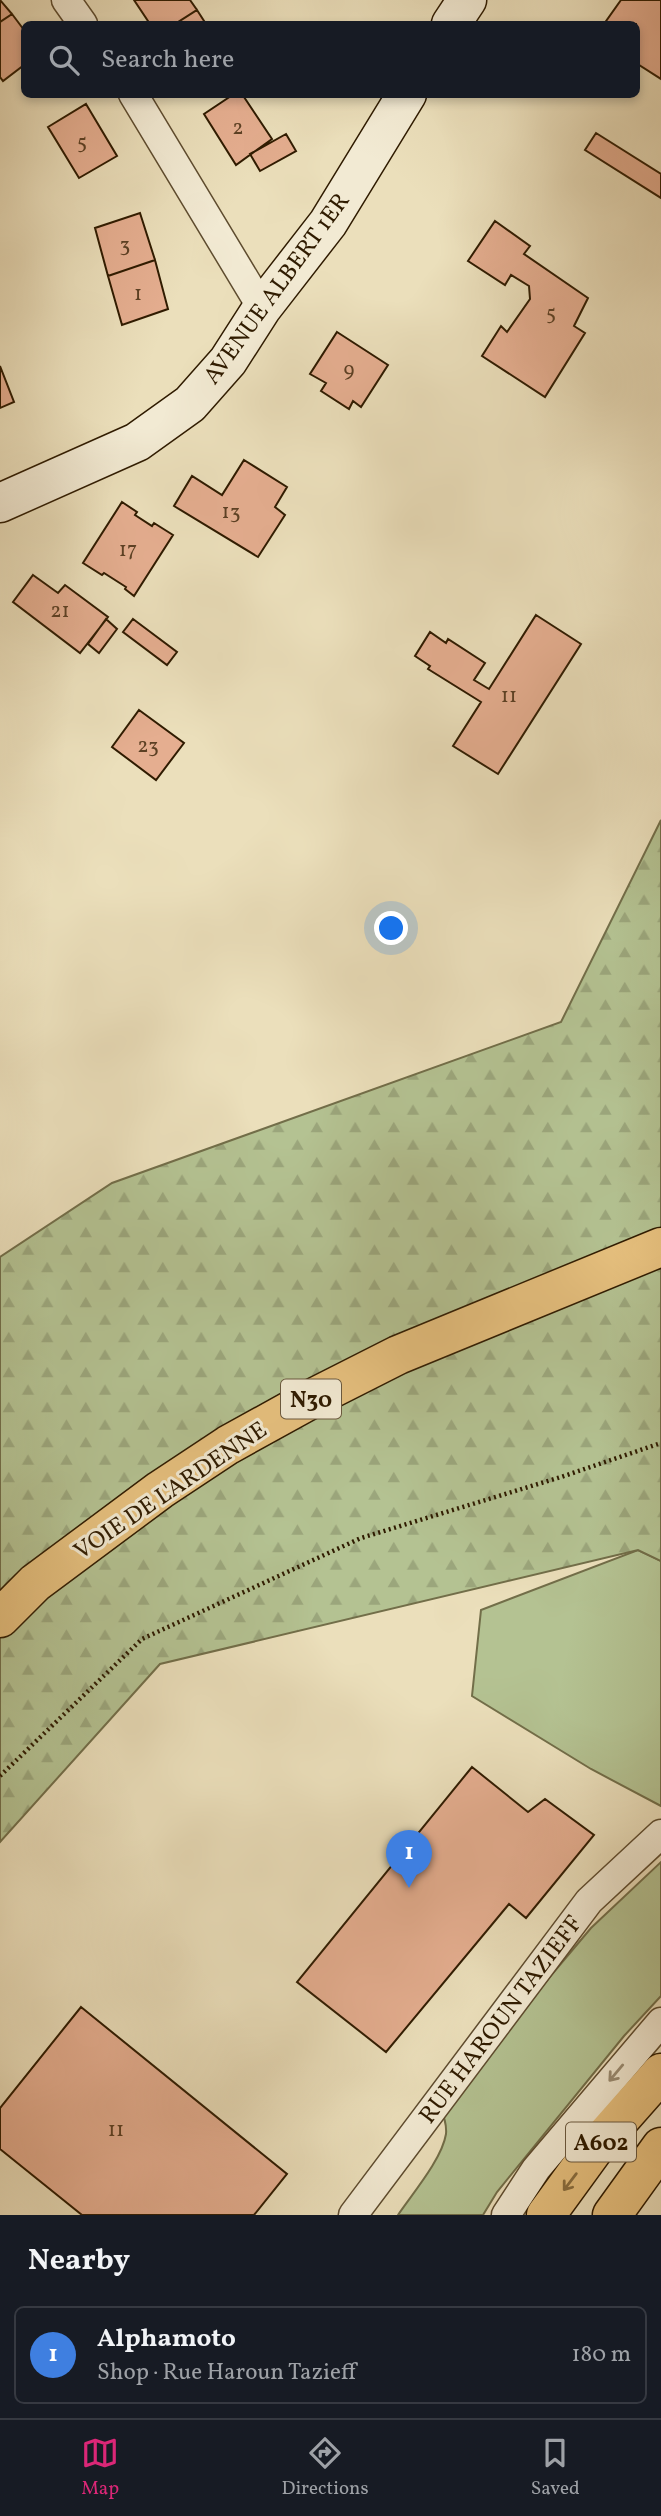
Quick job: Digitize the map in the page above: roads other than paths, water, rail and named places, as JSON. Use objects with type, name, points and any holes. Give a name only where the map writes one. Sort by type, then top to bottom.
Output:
[{"type":"main road","name":"VOIE DE L'ARDENNE","points":[[0,1618],[35,1583],[160,1490],[228,1445],[398,1355],[661,1247]]},
{"type":"main road","name":"A602","points":[[546,2215],[594,2150],[661,2073]]},
{"type":"main road","points":[[612,2215],[661,2147]]},
{"type":"street","points":[[66,0],[81,21]]},
{"type":"street","points":[[453,21],[467,0]]},
{"type":"street","points":[[135,98],[262,308]]},
{"type":"street","name":"AVENUE ALBERT 1ER","points":[[0,503],[137,443],[190,404],[228,361],[262,308],[328,223],[405,98]]},
{"type":"street","name":"RUE HAROUN TAZIEFF","points":[[353,2215],[589,1901],[661,1834]]},
{"type":"street","points":[[506,2215],[536,2169],[661,2022]]},
{"type":"place","name":"Alphamoto","points":[[409,1888]]}]
